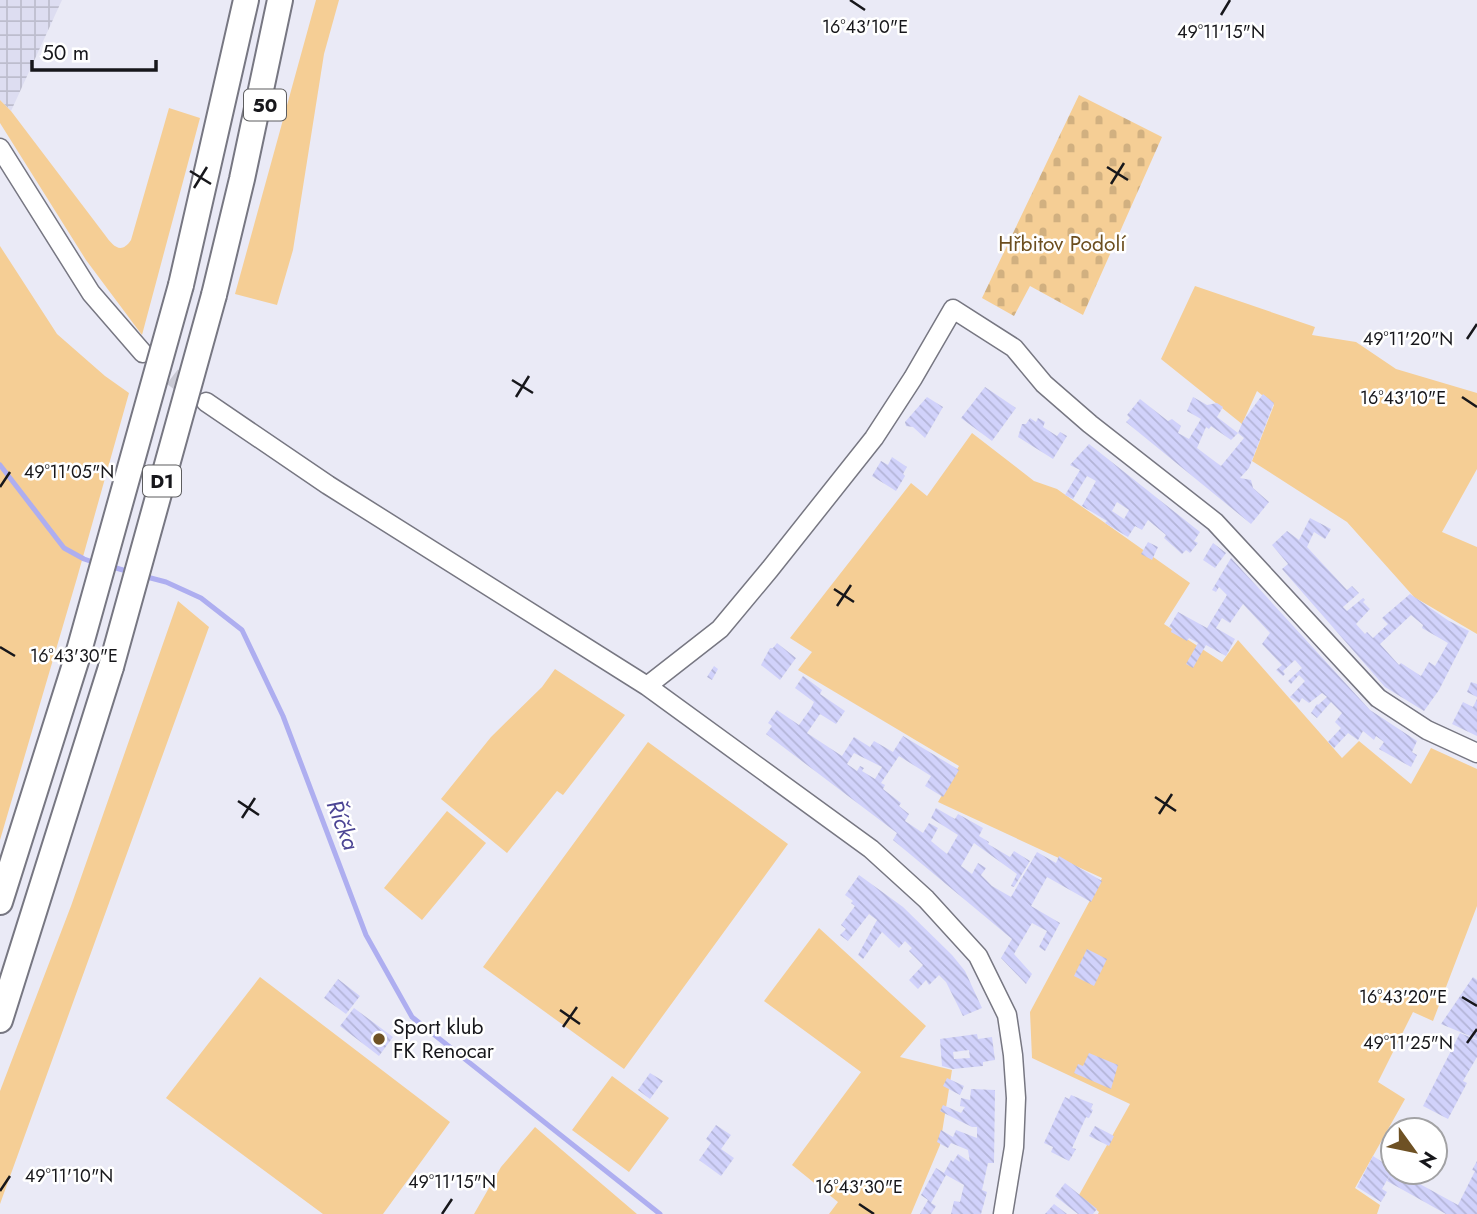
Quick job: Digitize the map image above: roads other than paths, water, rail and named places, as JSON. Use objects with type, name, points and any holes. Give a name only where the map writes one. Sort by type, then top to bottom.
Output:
[{"type":"highway","name":"D1","points":[[0,902],[77,657],[181,285],[246,0]]},
{"type":"highway","name":"D1","points":[[0,1020],[111,667],[214,295],[281,0]]},
{"type":"highway","name":"50","points":[[242,178],[294,0]]},
{"type":"street","points":[[0,148],[91,293],[143,353]]},
{"type":"street","points":[[647,686],[720,629],[770,569],[874,438],[953,309],[1014,348],[1044,384],[1090,424],[1215,522],[1378,698],[1427,730],[1477,753]]},
{"type":"street","points":[[206,402],[349,498],[647,686],[872,849],[926,899],[978,956],[1007,1015],[1016,1098],[1014,1147],[1003,1214]]},
{"type":"waterway","name":"Říčka","points":[[0,465],[64,548],[96,563]]},
{"type":"waterway","name":"Říčka","points":[[109,566],[130,572]]},
{"type":"waterway","name":"Říčka","points":[[143,576],[166,582],[201,598],[242,630],[283,716],[366,935],[412,1017],[660,1214]]},
{"type":"tunnel","points":[[151,360],[195,394]]},
{"type":"place","name":"Sport klub FK Renocar","points":[[379,1039]]},
{"type":"park label","name":"Hřbitov Podolí","points":[[1062,244]]}]
